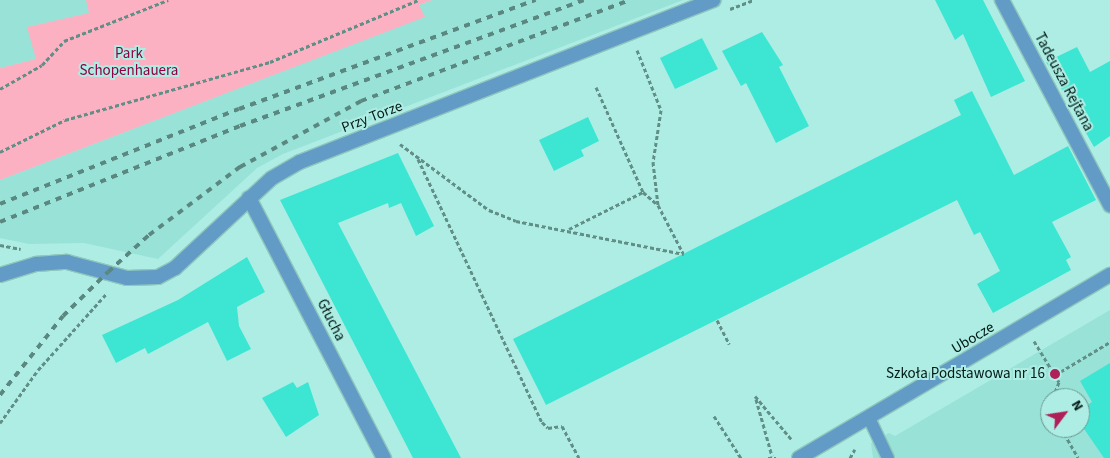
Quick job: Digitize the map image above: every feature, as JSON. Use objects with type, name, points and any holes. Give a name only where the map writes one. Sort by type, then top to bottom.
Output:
[{"type":"street","name":"Przy Torze","points":[[0,275],[36,264],[67,262],[127,278],[158,277],[175,268],[249,198],[300,162],[713,0]]},
{"type":"street","name":"Tadeusza Rejtana","points":[[1002,0],[1110,205]]},
{"type":"street","name":"Głucha","points":[[249,198],[384,458]]},
{"type":"street","name":"Ubocze","points":[[801,456],[869,418],[1110,275]]},
{"type":"lane","points":[[869,418],[888,458]]},
{"type":"path","points":[[0,89],[42,65],[64,42],[168,0]]},
{"type":"path","points":[[0,152],[65,120],[270,62],[418,0]]},
{"type":"path","points":[[634,45],[661,110],[653,162],[658,205]]},
{"type":"path","points":[[394,139],[418,160],[490,210],[545,230],[567,230],[684,254],[658,205],[643,192],[596,87]]},
{"type":"path","points":[[418,160],[542,422],[548,428],[562,426],[579,458]]},
{"type":"path","points":[[567,230],[643,192]]},
{"type":"path","points":[[0,245],[24,250]]},
{"type":"path","points":[[0,423],[38,370],[115,289]]},
{"type":"path","points":[[717,320],[729,344]]},
{"type":"path","points":[[1034,340],[1059,382],[1057,388]]},
{"type":"path","points":[[1055,375],[1110,342]]},
{"type":"path","points":[[776,458],[770,457],[755,396],[801,456]]},
{"type":"path","points":[[714,416],[741,458]]},
{"type":"path","points":[[1067,438],[1078,458]]},
{"type":"shaded area","points":[[0,0],[86,0],[90,13],[28,27],[37,59],[0,68]]},
{"type":"shaded area","points":[[432,0],[683,0],[283,154],[257,168],[158,259],[84,243],[29,244],[0,238],[0,180],[424,17],[419,5]]},
{"type":"shaded area","name":"Szkoła Podstawowa nr 16","points":[[1110,310],[1110,458],[873,458],[871,443],[889,433],[895,436]]},
{"type":"green space","name":"Park Schopenhauera","points":[[86,0],[432,0],[419,5],[425,17],[0,180],[0,68],[36,59],[27,27],[89,13]]},
{"type":"building","points":[[935,0],[983,0],[1025,81],[991,97],[963,34],[955,40]]},
{"type":"building","points":[[762,32],[783,65],[779,67],[809,126],[776,143],[746,83],[741,86],[722,51]]},
{"type":"building","points":[[702,38],[718,69],[675,89],[660,58]]},
{"type":"building","points":[[1077,47],[1090,72],[1110,61],[1110,136],[1094,147],[1046,62]]},
{"type":"building","points":[[972,91],[1014,175],[1068,146],[1096,200],[1052,222],[1071,257],[1066,260],[1071,270],[993,313],[977,284],[1000,271],[980,232],[974,235],[957,200],[546,405],[513,339],[961,115],[954,100]]},
{"type":"building","points":[[588,117],[599,141],[581,150],[584,156],[554,171],[539,140]]},
{"type":"building","points":[[398,153],[434,226],[416,236],[401,203],[389,208],[388,203],[338,223],[461,458],[413,458],[280,200]]},
{"type":"building","points":[[247,257],[265,292],[237,307],[239,326],[251,349],[227,361],[208,322],[148,354],[145,348],[116,363],[102,335],[178,300]]},
{"type":"building","points":[[1110,363],[1110,458],[1104,458],[1090,438],[1090,403],[1092,402],[1090,388],[1084,388],[1080,381]]},
{"type":"building","points":[[293,382],[297,388],[308,382],[319,415],[286,437],[262,398]]},
{"type":"railway","points":[[0,204],[239,109],[536,0]]},
{"type":"railway","points":[[0,222],[240,126],[584,0]]},
{"type":"railway","points":[[0,395],[63,316],[108,272],[149,235],[240,167],[361,101],[630,0]]},
{"type":"place","name":"Szkoła Podstawowa nr 16","points":[[1055,374]]}]
